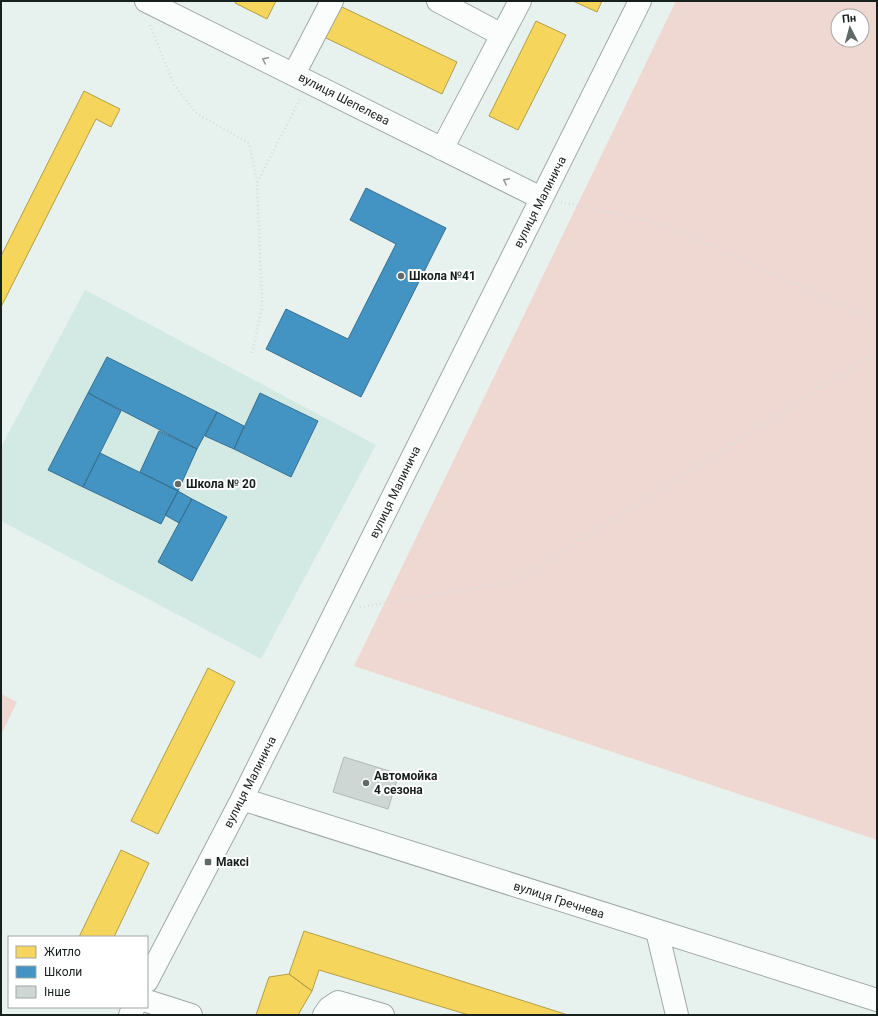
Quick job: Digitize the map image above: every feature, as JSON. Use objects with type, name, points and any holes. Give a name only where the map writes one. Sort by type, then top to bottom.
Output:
[{"type":"street","points":[[301,78],[332,1]]},
{"type":"street","points":[[438,1],[502,35]]},
{"type":"street","points":[[442,149],[520,1]]},
{"type":"street","name":"вулиця Малинича","points":[[148,979],[242,799],[640,1]]},
{"type":"street","name":"вулиця Шепелєва","points":[[151,3],[541,198]]},
{"type":"street","name":"вулиця Гречнева","points":[[242,799],[877,1000]]},
{"type":"street","points":[[657,931],[677,1015]]},
{"type":"street","points":[[148,1001],[191,1015]]},
{"type":"street","points":[[324,1015],[329,1008],[338,1002],[383,1015]]},
{"type":"path","points":[[151,3],[150,27],[174,85],[197,114],[249,143],[257,183],[262,300],[261,312],[252,353]]},
{"type":"path","points":[[257,183],[301,78]]},
{"type":"path","points":[[541,198],[666,225],[877,321]]},
{"type":"path","points":[[336,611],[515,582],[877,352]]},
{"type":"shaded area","points":[[676,1],[877,1],[877,840],[354,666]]},
{"type":"shaded area","name":"Школа № 20","points":[[85,290],[376,445],[261,659],[1,521],[1,447]]},
{"type":"shaded area","points":[[1,694],[17,702],[1,735]]},
{"type":"building: Житло","points":[[236,1],[276,1],[267,19],[235,3]]},
{"type":"building: Житло","points":[[573,1],[602,1],[597,12]]},
{"type":"building: Житло","points":[[340,6],[457,62],[442,94],[324,37]]},
{"type":"building: Житло","points":[[536,21],[566,35],[518,130],[489,116]]},
{"type":"building: Житло","points":[[84,91],[120,109],[111,127],[96,119],[1,307],[1,256]]},
{"type":"building: Житло","points":[[208,668],[235,682],[158,834],[131,821]]},
{"type":"building: Житло","points":[[121,850],[149,863],[114,936],[79,936]]},
{"type":"building: Житло","points":[[304,931],[568,1015],[469,1015],[319,970],[312,991],[289,974]]},
{"type":"building: Житло","points":[[289,974],[312,991],[298,1015],[256,1015],[269,977]]},
{"type":"building: Школи","name":"Школа №41","points":[[366,188],[446,228],[361,397],[266,349],[286,309],[348,339],[396,244],[350,220]]},
{"type":"building: Школи","points":[[107,357],[217,412],[197,449],[88,393]]},
{"type":"building: Школи","points":[[88,393],[121,411],[83,487],[48,470]]},
{"type":"building: Школи","points":[[260,393],[318,421],[291,477],[234,449]]},
{"type":"building: Школи","points":[[217,412],[244,426],[234,449],[205,436]]},
{"type":"building: Школи","points":[[159,431],[197,449],[178,491],[140,472]]},
{"type":"building: Школи","points":[[100,453],[178,491],[161,524],[83,487]]},
{"type":"building: Школи","points":[[178,491],[192,499],[179,523],[165,515]]},
{"type":"building: Школи","points":[[192,499],[227,517],[192,581],[158,562]]},
{"type":"building: Інше","name":"Автомойка 4 сезона","points":[[344,757],[399,774],[388,809],[333,792]]},
{"type":"place","name":"Школа №41","points":[[401,276]]},
{"type":"place","name":"Школа № 20","points":[[178,484]]},
{"type":"place","name":"Автомойка 4 сезона","points":[[366,783]]},
{"type":"place","name":"Максі","points":[[208,862]]}]
